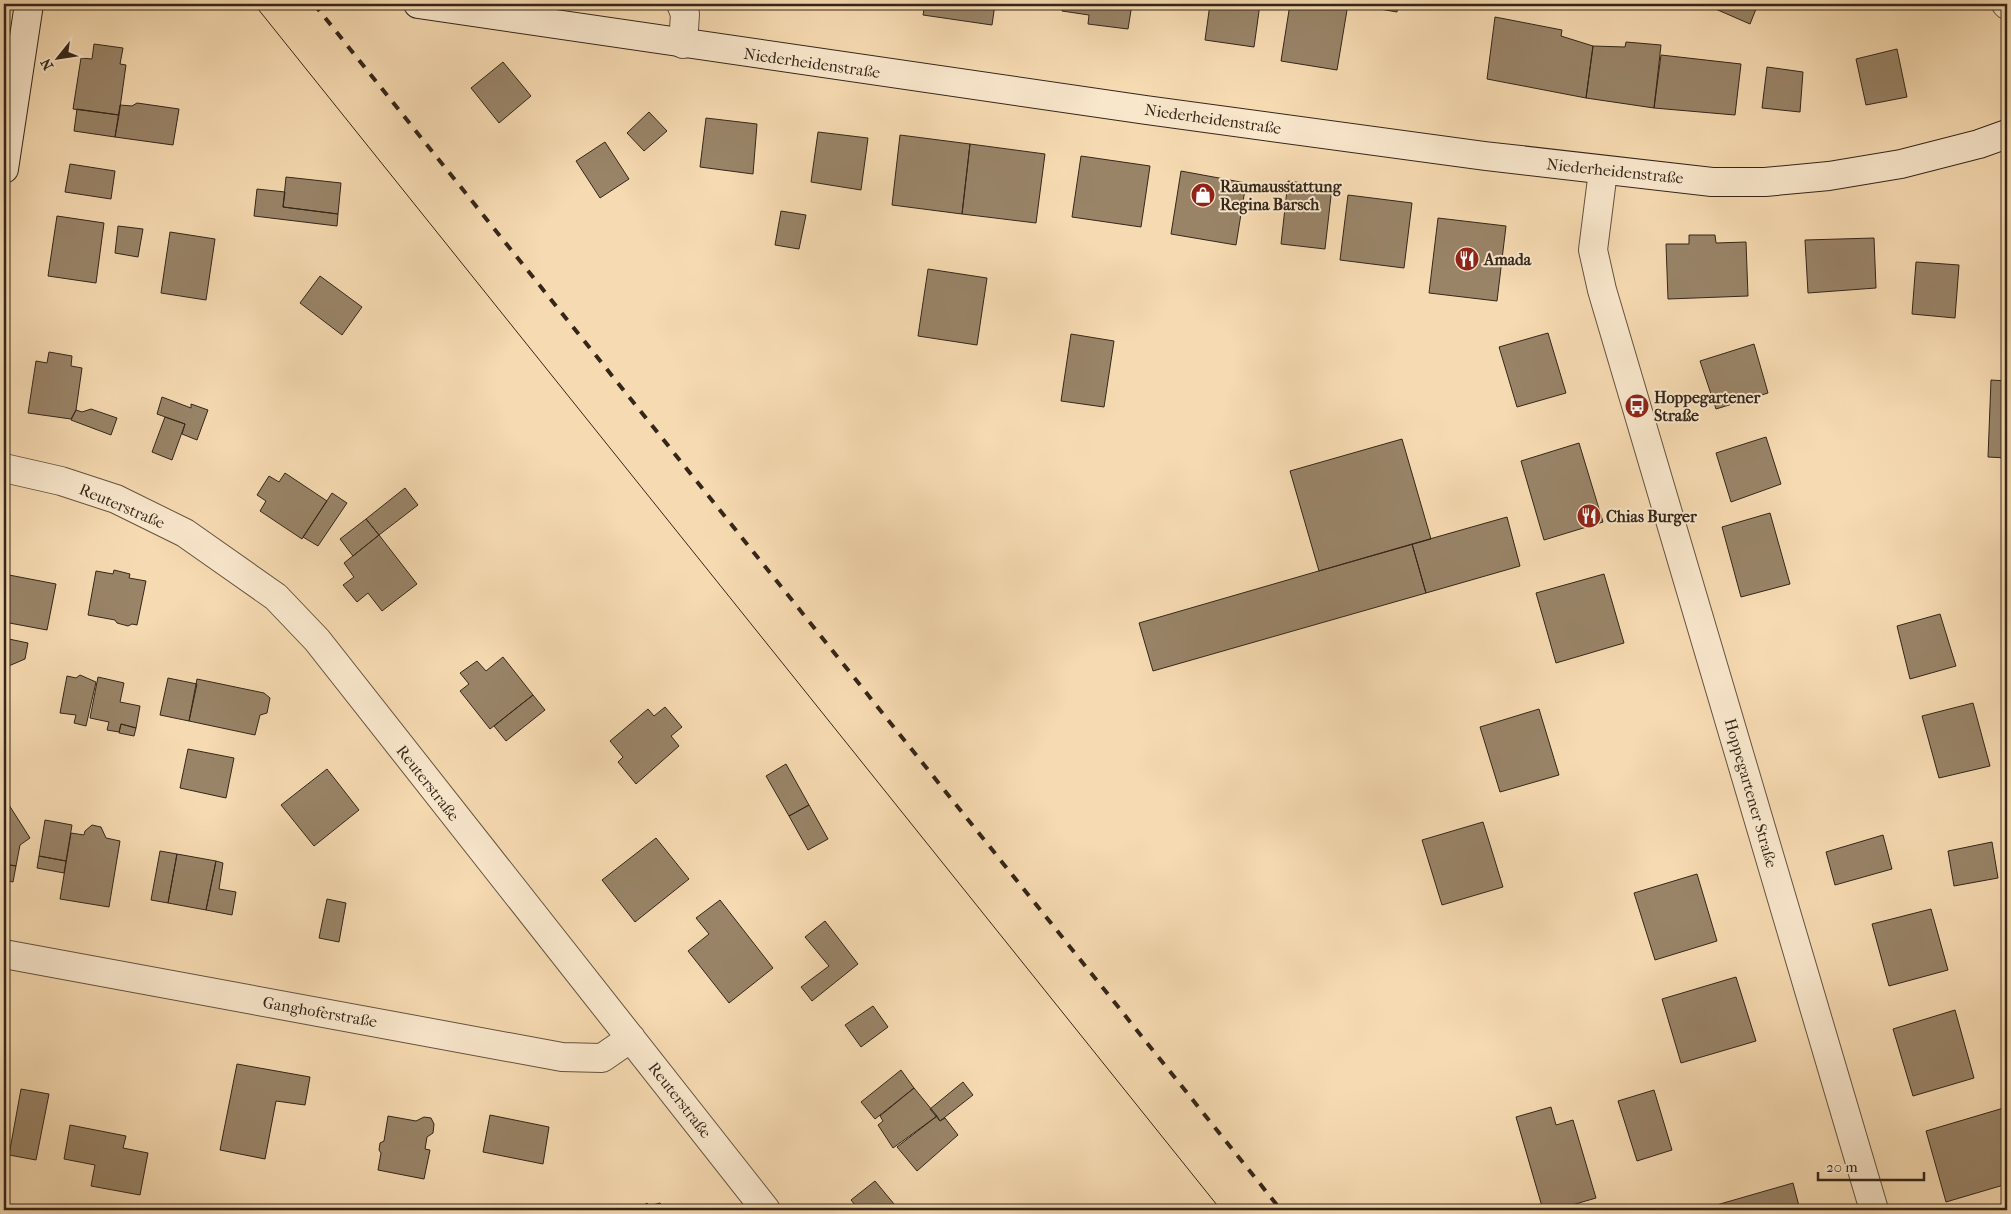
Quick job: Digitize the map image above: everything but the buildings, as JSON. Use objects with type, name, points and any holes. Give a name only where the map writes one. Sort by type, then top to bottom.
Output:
[{"type":"street","points":[[4,169],[29,4]]},
{"type":"street","name":"Niederheidenstraße","points":[[418,4],[1156,112],[1603,171],[1712,182],[1765,182],[1820,177],[1901,164],[1979,144],[2007,134]]},
{"type":"street","points":[[681,4],[685,14],[683,44]]},
{"type":"street","name":"Hoppegartener Straße","points":[[1603,171],[1593,250],[1602,290],[1874,1210]]},
{"type":"street","name":"Reuterstraße","points":[[4,468],[61,481],[116,500],[185,533],[276,597],[317,640],[766,1210]]},
{"type":"street","name":"Ganghoferstraße","points":[[4,954],[562,1057],[602,1058],[631,1038]]},
{"type":"tram line","points":[[254,4],[1221,1210]]},
{"type":"railway","points":[[314,4],[1281,1210]]},
{"type":"place","name":"Raumausstattung Regina Barsch","points":[[1203,195]]},
{"type":"place","name":"Amada","points":[[1467,259]]},
{"type":"place","name":"Hoppegartener Straße","points":[[1637,406]]},
{"type":"place","name":"Chias Burger","points":[[1589,516]]}]
